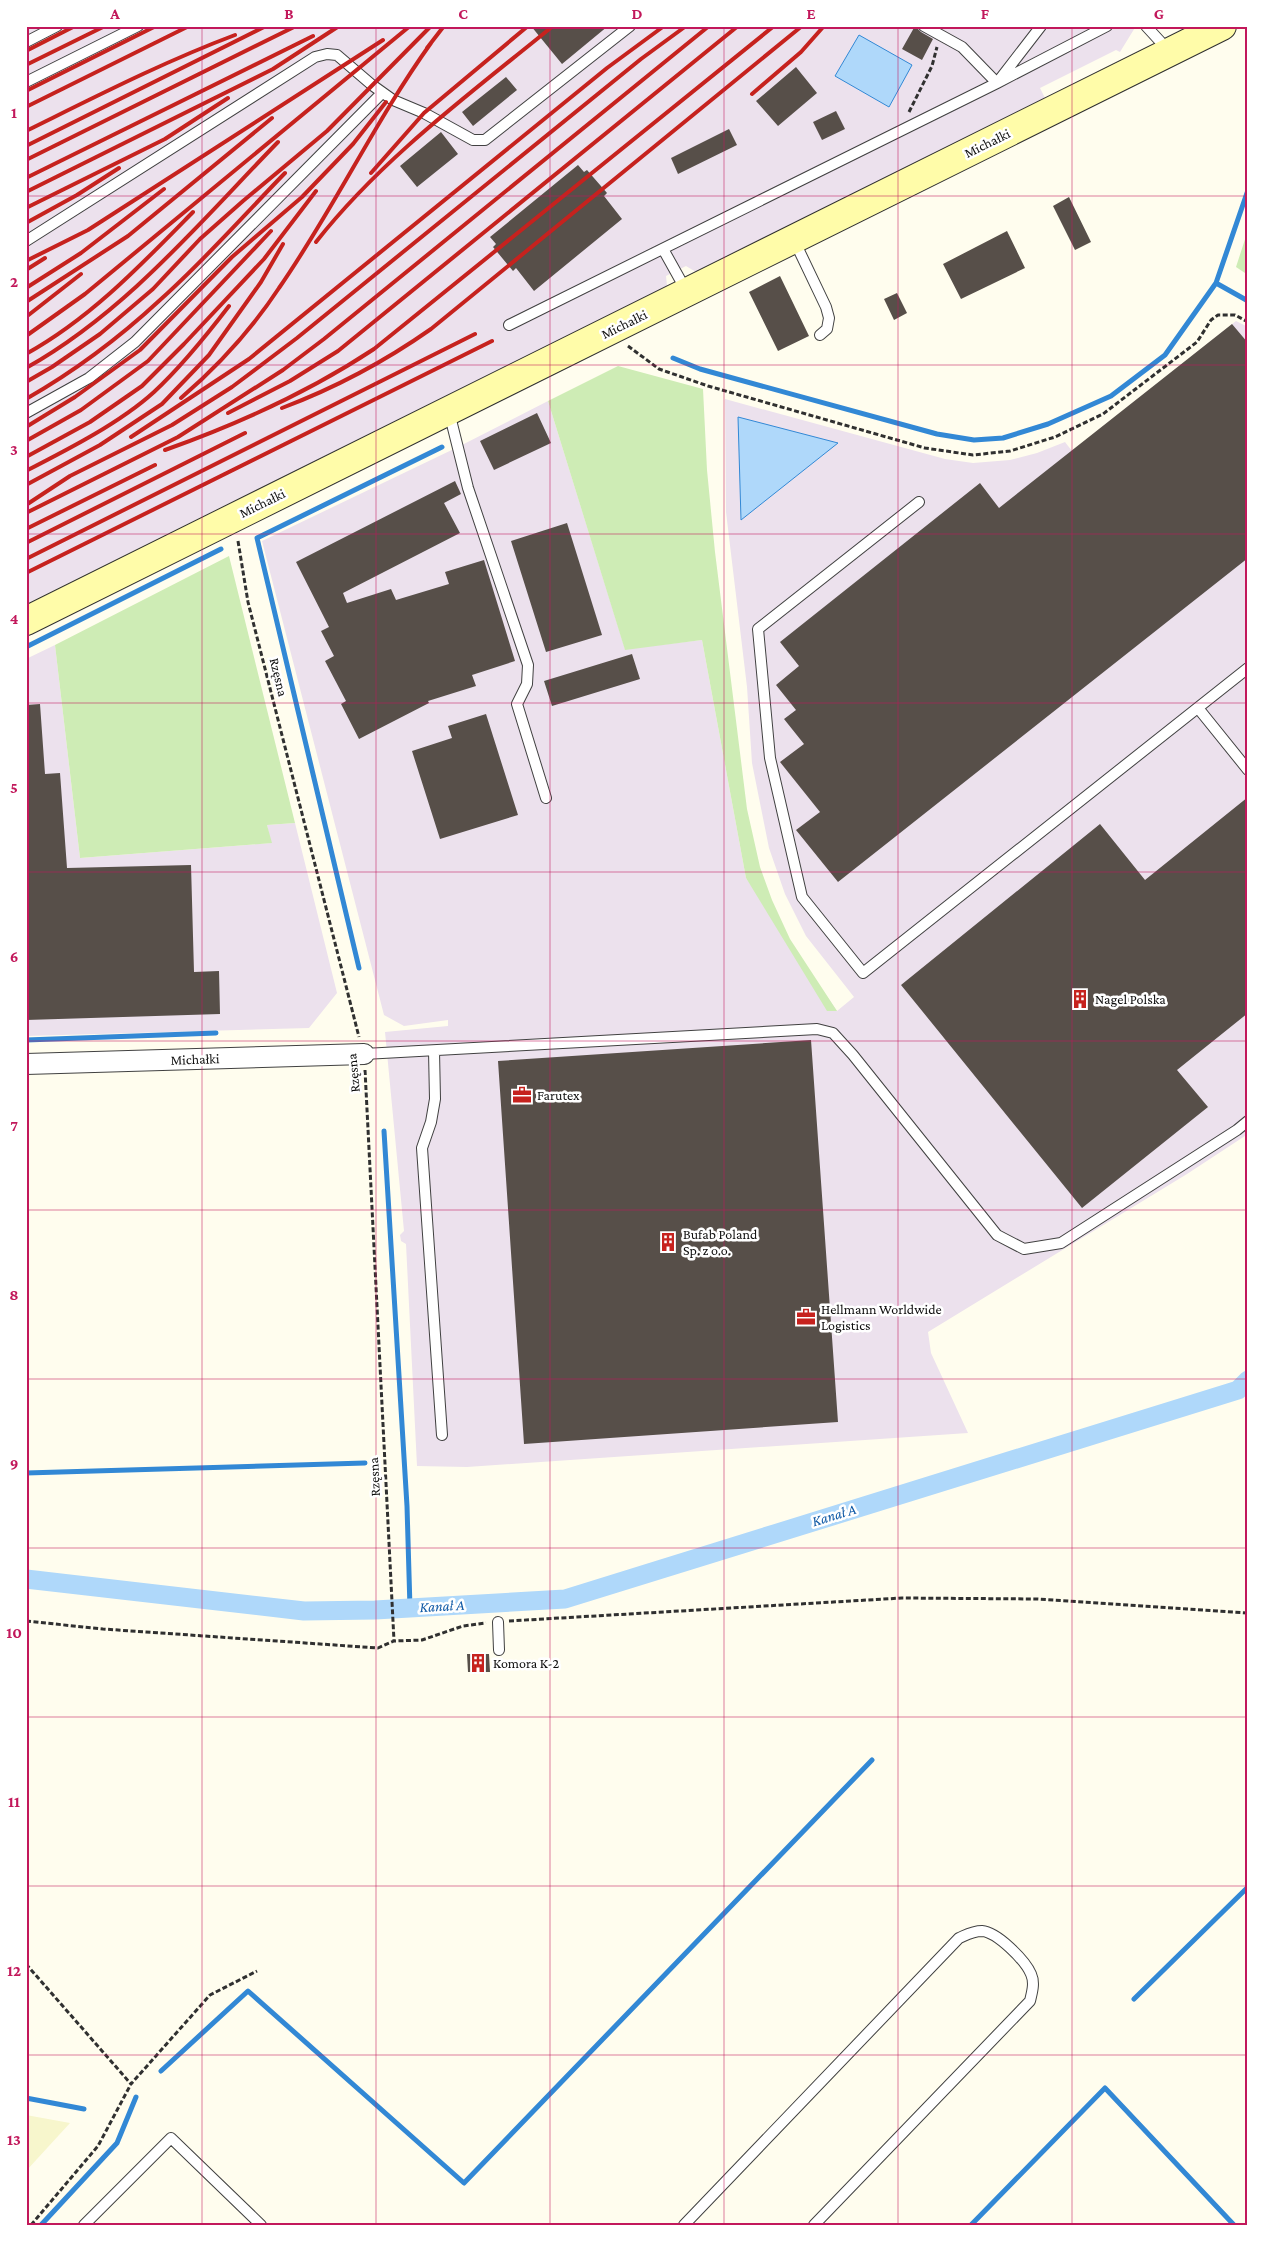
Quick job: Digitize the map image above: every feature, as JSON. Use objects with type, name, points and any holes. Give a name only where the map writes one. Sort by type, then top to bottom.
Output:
[{"type":"street","name":"Michałki","points":[[26,621],[1222,26]]},
{"type":"street","name":"Michałki","points":[[26,1064],[364,1054]]},
{"type":"lane","points":[[26,42],[57,26]]},
{"type":"lane","points":[[26,82],[138,26]]},
{"type":"lane","points":[[26,241],[315,58],[327,54],[337,55],[382,93],[473,140],[485,140],[630,26]]},
{"type":"lane","points":[[924,26],[962,47],[997,83]]},
{"type":"lane","points":[[997,83],[1041,26]]},
{"type":"lane","points":[[509,325],[997,83],[1107,26]]},
{"type":"lane","points":[[1146,26],[1170,52]]},
{"type":"lane","points":[[26,413],[89,378],[135,342],[382,93]]},
{"type":"lane","points":[[794,239],[826,307],[829,318],[827,329],[820,335]]},
{"type":"lane","points":[[663,249],[687,292]]},
{"type":"lane","points":[[448,411],[468,488],[528,665],[527,684],[518,704],[546,798]]},
{"type":"lane","points":[[919,502],[758,629],[770,758],[802,897],[863,973],[1248,668]]},
{"type":"lane","points":[[1198,708],[1248,770]]},
{"type":"lane","points":[[364,1054],[817,1029],[834,1033],[865,1069],[997,1235],[1024,1249],[1061,1243],[1237,1130],[1248,1121]]},
{"type":"lane","points":[[434,1051],[435,1099],[431,1122],[422,1148],[442,1435]]},
{"type":"lane","points":[[498,1622],[499,1650]]},
{"type":"lane","points":[[684,2225],[959,1938],[977,1932],[995,1934],[1023,1962],[1031,1974],[1033,1988],[1030,2001],[814,2225]]},
{"type":"lane","points":[[84,2225],[171,2138],[261,2225]]},
{"type":"path","points":[[898,132],[932,66],[938,34]]},
{"type":"path","points":[[612,330],[635,352],[660,369],[708,386],[925,448],[972,455],[1010,451],[1055,437],[1103,414],[1197,342],[1218,314],[1235,315],[1248,322]]},
{"type":"path","name":"Rzęsna","points":[[230,519],[237,538],[248,602],[364,1054],[394,1641]]},
{"type":"path","points":[[26,1621],[103,1629],[378,1648],[394,1641],[422,1640],[463,1626],[498,1622],[902,1598],[1038,1599],[1248,1613]]},
{"type":"path","points":[[26,1964],[132,2084]]},
{"type":"path","points":[[31,2225],[98,2146],[132,2084],[210,1995],[257,1971]]},
{"type":"shaded area","points":[[26,26],[1136,26],[1120,52],[1116,50],[1040,88],[1045,98],[696,272],[686,266],[666,276],[667,286],[26,604]]},
{"type":"shaded area","points":[[1236,321],[1248,327],[1248,1134],[1187,1174],[928,1332],[931,1353],[968,1433],[467,1467],[417,1466],[406,1244],[401,1241],[400,1235],[404,1231],[385,1032],[448,1026],[448,1020],[404,1026],[384,1015],[262,541],[458,447],[548,401],[625,649],[702,640],[746,878],[837,1011],[854,997],[806,936],[785,894],[769,848],[752,763],[747,687],[726,512],[725,399],[945,459],[973,463],[1010,460],[1037,453],[1065,442],[1072,451]]},
{"type":"shaded area","points":[[55,645],[80,858],[271,843],[267,825],[295,823],[337,993],[309,1028],[26,1036],[26,659]]},
{"type":"green space","points":[[1248,230],[1248,275],[1236,267]]},
{"type":"green space","points":[[618,366],[703,389],[707,470],[715,552],[747,809],[760,867],[772,900],[790,939],[837,1011],[827,1011],[746,878],[702,640],[625,650],[548,401]]},
{"type":"green space","points":[[229,556],[295,823],[267,825],[272,843],[80,858],[55,645]]},
{"type":"green space","points":[[26,2115],[70,2123],[26,2171]]},
{"type":"water","points":[[859,35],[912,65],[889,107],[835,76]]},
{"type":"water","points":[[738,417],[838,443],[741,520]]},
{"type":"building","points":[[531,26],[608,26],[562,64]]},
{"type":"building","points":[[915,26],[933,39],[922,60],[902,49]]},
{"type":"building","points":[[796,67],[817,93],[778,126],[756,101]]},
{"type":"building","points":[[506,77],[517,90],[473,126],[462,112]]},
{"type":"building","points":[[836,111],[845,129],[822,140],[813,122]]},
{"type":"building","points":[[729,129],[737,145],[678,174],[671,158]]},
{"type":"building","points":[[441,132],[458,154],[417,187],[400,166]]},
{"type":"building","points":[[578,165],[584,172],[587,170],[607,193],[604,196],[622,219],[534,291],[516,268],[513,271],[493,247],[496,244],[490,237]]},
{"type":"building","points":[[1069,197],[1091,242],[1075,250],[1053,206]]},
{"type":"building","points":[[1007,231],[1025,268],[961,299],[943,264]]},
{"type":"building","points":[[780,276],[809,336],[778,351],[749,292]]},
{"type":"building","points":[[897,293],[907,313],[894,320],[884,299]]},
{"type":"building","points":[[1232,324],[1248,343],[1248,558],[838,882],[796,830],[820,812],[780,762],[804,744],[784,719],[796,710],[776,685],[799,666],[780,642],[980,483],[999,508]]},
{"type":"building","points":[[537,413],[551,443],[494,470],[480,441]]},
{"type":"building","points":[[455,481],[461,494],[444,503],[460,533],[343,593],[347,603],[391,589],[396,600],[449,584],[445,572],[484,560],[515,661],[472,675],[476,686],[428,701],[429,703],[359,739],[341,704],[346,701],[325,661],[334,656],[321,631],[329,627],[296,562]]},
{"type":"building","points":[[567,523],[602,635],[546,652],[511,541]]},
{"type":"building","points":[[632,654],[640,679],[552,706],[544,681]]},
{"type":"building","points":[[40,704],[45,774],[60,773],[67,868],[191,865],[194,972],[219,971],[220,1014],[26,1020],[26,705]]},
{"type":"building","points":[[486,714],[518,815],[440,839],[412,751],[452,738],[448,726]]},
{"type":"building","name":"Nagel Polska","points":[[1248,797],[1248,1013],[1177,1070],[1208,1107],[1082,1208],[901,985],[1100,824],[1145,880]]},
{"type":"building","name":"Bufab Poland Sp. z o.o.","points":[[811,1040],[838,1422],[524,1444],[498,1061]]},
{"type":"building","name":"Komora K-2","points":[[467,1654],[489,1654],[490,1672],[468,1672]]},
{"type":"waterway","points":[[1248,190],[1216,283],[1248,301]]},
{"type":"waterway","points":[[673,358],[700,369],[937,434],[974,440],[1003,438],[1048,424],[1111,396],[1165,355],[1216,283]]},
{"type":"waterway","points":[[359,968],[257,538],[442,447]]},
{"type":"waterway","points":[[26,647],[221,549]]},
{"type":"waterway","points":[[26,1040],[216,1033]]},
{"type":"waterway","points":[[384,1131],[407,1506],[410,1608]]},
{"type":"waterway","name":"Kanał A","points":[[26,1579],[304,1611],[375,1610],[565,1599],[1238,1390],[1248,1380]]},
{"type":"waterway","points":[[26,1473],[365,1463]]},
{"type":"waterway","points":[[161,2071],[248,1991],[464,2183],[872,1760]]},
{"type":"waterway","points":[[1134,1999],[1248,1887]]},
{"type":"waterway","points":[[971,2225],[1105,2088],[1234,2225]]},
{"type":"waterway","points":[[41,2225],[117,2143],[136,2097]]},
{"type":"waterway","points":[[26,2098],[84,2109]]},
{"type":"railway","points":[[26,51],[75,26]]},
{"type":"railway","points":[[26,65],[105,26]]},
{"type":"railway","points":[[26,91],[156,26]]},
{"type":"railway","points":[[26,107],[189,26]]},
{"type":"railway","points":[[26,146],[266,26]]},
{"type":"railway","points":[[26,160],[296,26]]},
{"type":"railway","points":[[26,192],[273,69],[339,26]]},
{"type":"railway","points":[[26,336],[85,294],[410,26]]},
{"type":"railway","points":[[26,382],[52,367],[100,334],[153,289],[200,239],[327,131],[431,26]]},
{"type":"railway","points":[[427,48],[444,26]]},
{"type":"railway","points":[[371,173],[424,113],[528,26]]},
{"type":"railway","points":[[316,242],[369,182],[398,154],[553,26]]},
{"type":"railway","points":[[131,437],[249,359],[607,68],[664,26]]},
{"type":"railway","points":[[26,505],[70,476],[172,425],[232,387],[297,338],[641,59],[686,26]]},
{"type":"railway","points":[[26,513],[178,437],[283,370],[324,339],[709,26]]},
{"type":"railway","points":[[228,413],[290,381],[338,351],[738,26]]},
{"type":"railway","points":[[165,450],[246,418],[299,393],[374,349],[774,26]]},
{"type":"railway","points":[[282,408],[321,392],[359,373],[431,329],[802,26]]},
{"type":"railway","points":[[752,94],[801,52],[824,26]]},
{"type":"railway","points":[[26,131],[155,68],[235,35]]},
{"type":"railway","points":[[26,178],[313,36]]},
{"type":"railway","points":[[26,261],[88,230],[383,40]]},
{"type":"railway","points":[[181,398],[234,346],[269,303],[318,227],[391,103],[431,43]]},
{"type":"railway","points":[[26,208],[165,139],[228,98]]},
{"type":"railway","points":[[26,427],[75,397],[140,350],[232,257],[302,197],[353,144],[386,102]]},
{"type":"railway","points":[[26,302],[128,236],[272,118]]},
{"type":"railway","points":[[26,368],[97,320],[129,293],[190,234],[278,142]]},
{"type":"railway","points":[[26,223],[77,195],[119,168]]},
{"type":"railway","points":[[26,399],[113,341],[144,314],[192,270],[285,173]]},
{"type":"railway","points":[[26,288],[81,253],[164,189]]},
{"type":"railway","points":[[26,457],[90,422],[142,386],[264,259],[316,191]]},
{"type":"railway","points":[[26,354],[50,340],[94,307],[135,270],[193,212]]},
{"type":"railway","points":[[26,441],[81,410],[148,361],[271,231]]},
{"type":"railway","points":[[26,485],[100,445],[162,404],[209,355],[261,282],[283,244]]},
{"type":"railway","points":[[26,270],[45,258]]},
{"type":"railway","points":[[26,317],[81,274]]},
{"type":"railway","points":[[26,471],[93,435],[154,392],[203,340],[229,306]]},
{"type":"railway","points":[[26,559],[475,334]]},
{"type":"railway","points":[[26,573],[492,341]]},
{"type":"railway","points":[[26,543],[245,433]]},
{"type":"railway","points":[[26,529],[155,465]]},
{"type":"place","name":"Nagel Polska","points":[[1080,999]]},
{"type":"place","name":"Farutex","points":[[522,1095]]},
{"type":"place","name":"Bufab Poland Sp. z o.o.","points":[[668,1242]]},
{"type":"place","name":"Hellmann Worldwide Logistics","points":[[806,1317]]},
{"type":"place","name":"Komora K-2","points":[[478,1663]]}]
